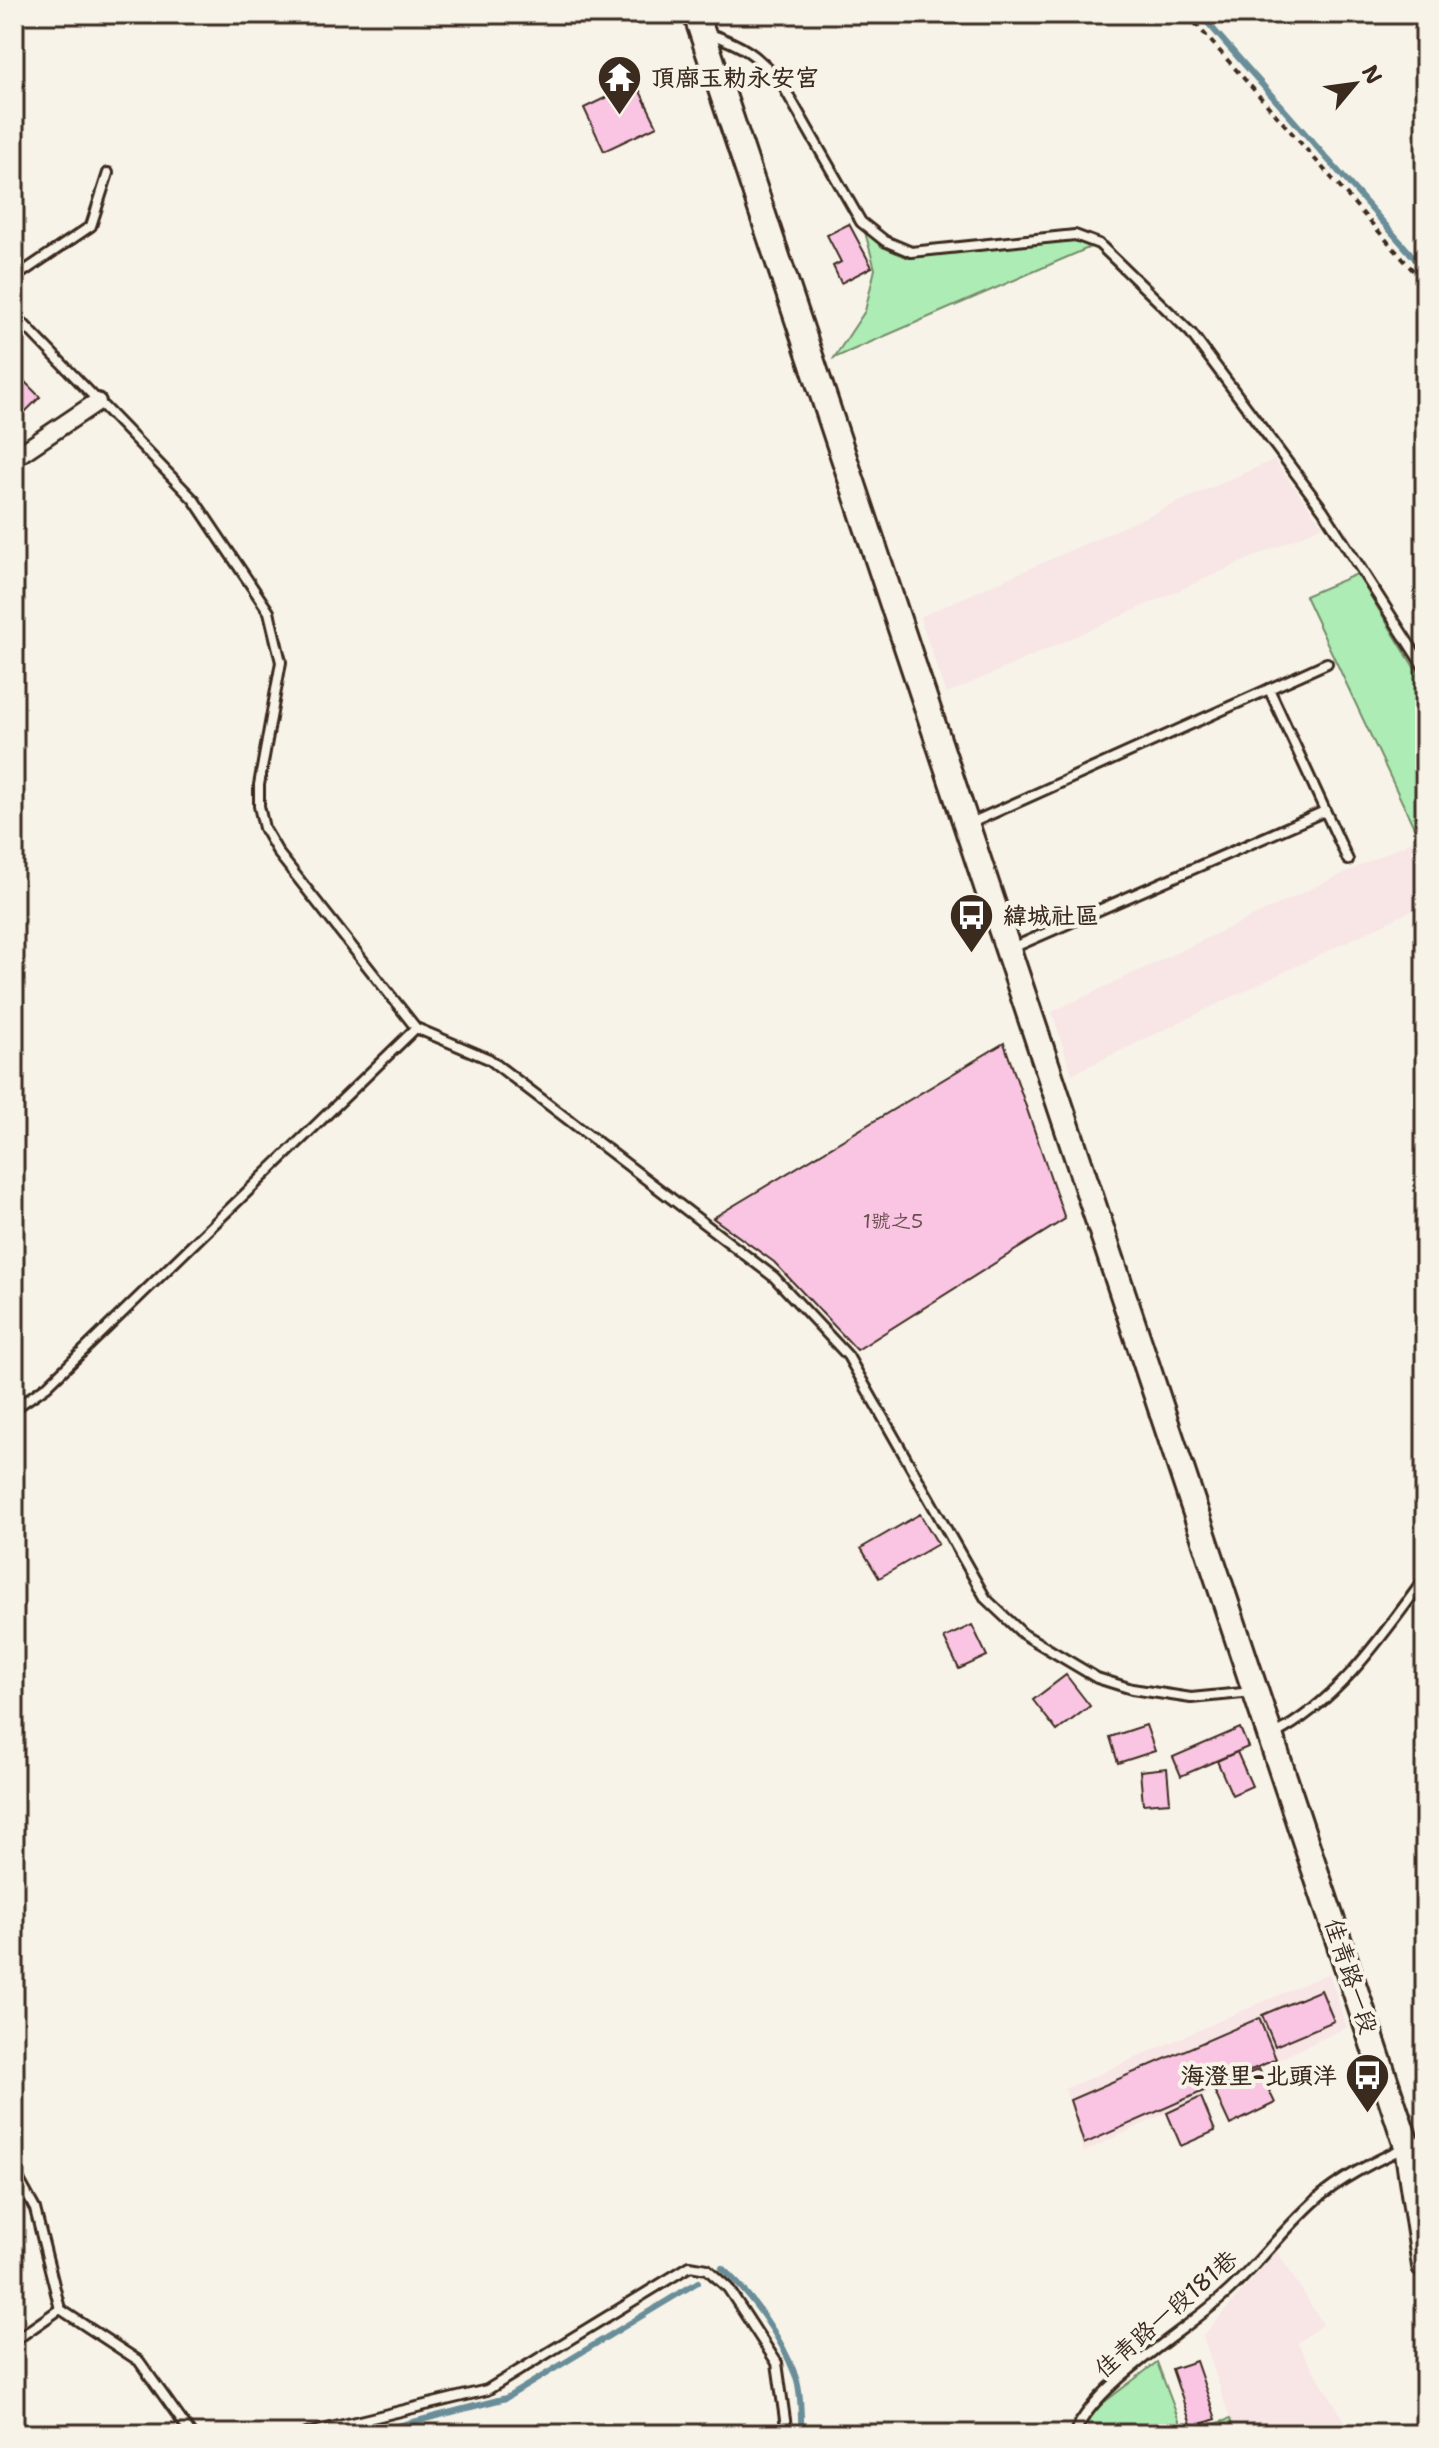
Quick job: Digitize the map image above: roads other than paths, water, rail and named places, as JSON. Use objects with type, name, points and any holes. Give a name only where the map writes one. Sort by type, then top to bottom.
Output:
[{"type":"street","name":"佳青路一段","points":[[699,23],[1258,1692],[1416,2142],[1425,2266]]},
{"type":"street","points":[[14,458],[97,402]]},
{"type":"lane","points":[[699,23],[742,45],[766,65],[782,84],[861,222],[885,241],[911,252],[1075,235],[1099,244],[1191,333],[1247,406],[1323,510],[1425,669]]},
{"type":"lane","points":[[14,278],[91,226],[108,173]]},
{"type":"lane","points":[[14,314],[194,500],[269,612],[281,662],[259,785],[264,828],[279,854],[416,1028],[489,1059],[774,1277],[848,1356],[986,1599],[1023,1634],[1097,1678],[1132,1689],[1191,1698],[1258,1692]]},
{"type":"lane","points":[[966,825],[1327,663]]},
{"type":"lane","points":[[1269,689],[1348,860]]},
{"type":"lane","points":[[1008,950],[1325,811]]},
{"type":"lane","points":[[14,1409],[47,1386],[416,1028]]},
{"type":"lane","points":[[1273,1736],[1304,1720],[1372,1648],[1425,1578]]},
{"type":"lane","name":"佳青路一段181巷","points":[[1074,2434],[1082,2417],[1100,2396],[1227,2293],[1277,2236],[1326,2192],[1416,2142]]},
{"type":"lane","points":[[14,2171],[35,2209],[60,2309],[139,2361],[191,2434]]},
{"type":"lane","points":[[306,2434],[487,2390],[690,2266],[707,2269],[728,2288],[777,2363],[787,2434]]},
{"type":"lane","points":[[14,2341],[60,2309]]},
{"type":"waterway","points":[[1200,14],[1425,270]]},
{"type":"waterway","points":[[722,2268],[755,2304],[790,2362],[799,2390],[802,2434]]},
{"type":"waterway","points":[[367,2434],[506,2398],[698,2282]]},
{"type":"place","name":"頂廍玉勅永安宮","points":[[620,117]]},
{"type":"place","name":"緯城社區","points":[[972,955]]},
{"type":"place","name":"海澄里-北頭洋","points":[[1368,2115]]}]
